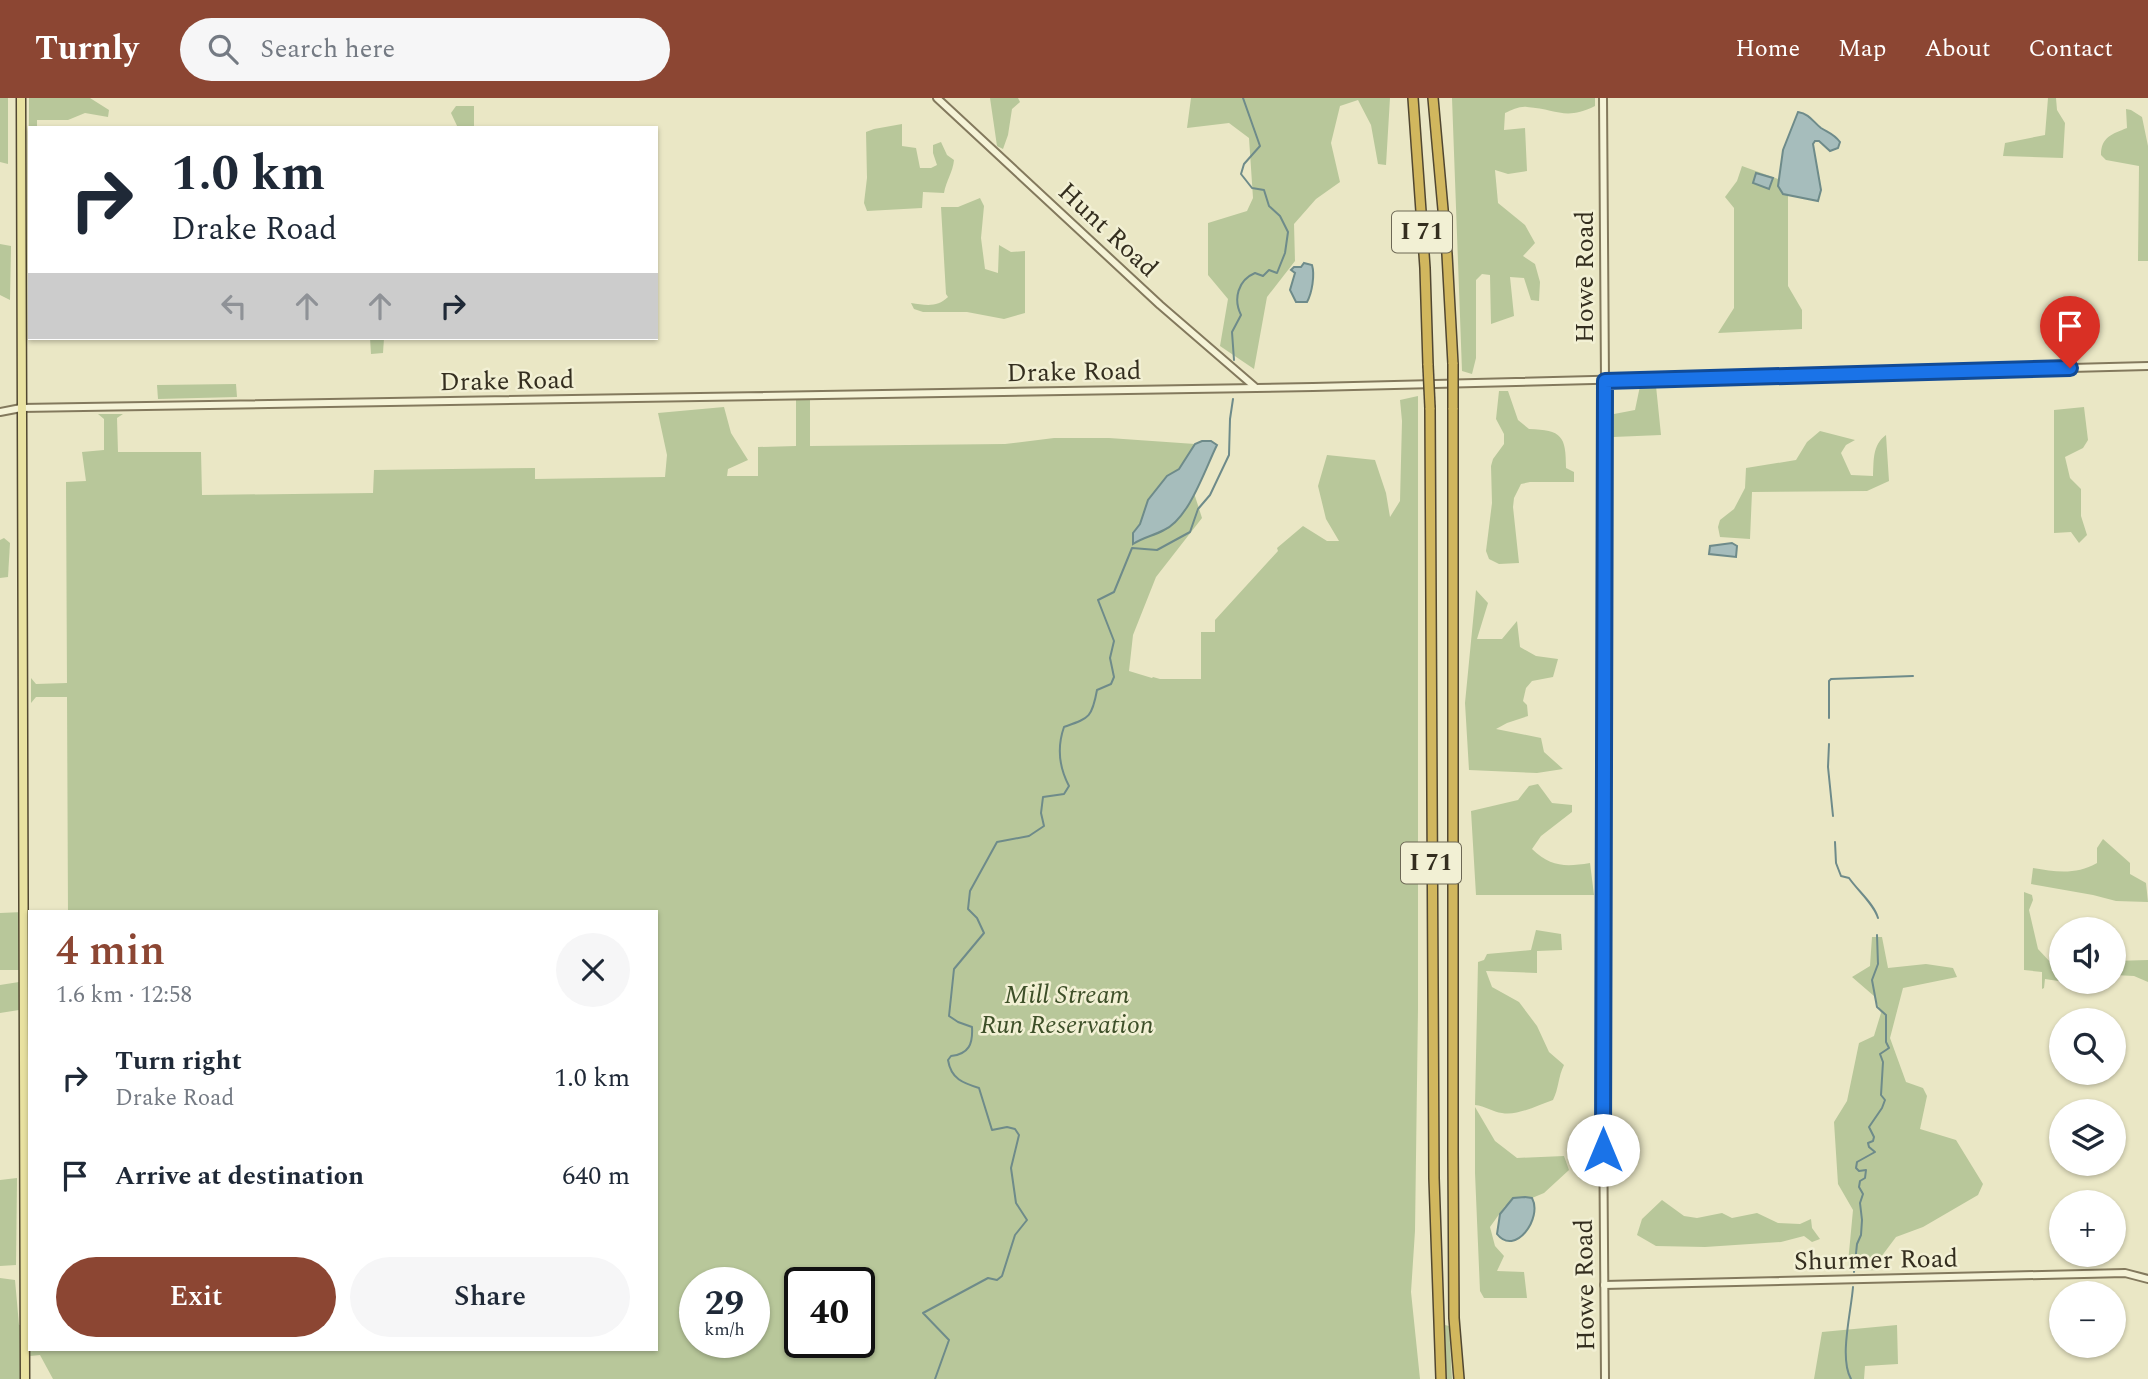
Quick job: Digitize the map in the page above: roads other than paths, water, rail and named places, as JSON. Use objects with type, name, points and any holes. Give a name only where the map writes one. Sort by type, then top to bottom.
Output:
[{"type":"highway","name":"I 71","points":[[1413,98],[1425,268],[1430,408],[1433,1122],[1441,1379]]},
{"type":"highway","name":"I 71","points":[[1433,98],[1447,254],[1453,364],[1453,1166],[1454,1318],[1459,1379]]},
{"type":"main road","points":[[21,98],[25,1379]]},
{"type":"street","name":"Hunt Road","points":[[937,98],[1160,304],[1255,387]]},
{"type":"street","name":"Howe Road","points":[[1603,98],[1605,1379]]},
{"type":"street","name":"Drake Road","points":[[0,412],[22,408],[1605,381],[2148,366]]},
{"type":"street","name":"Shurmer Road","points":[[1604,1285],[2124,1273],[2148,1279]]},
{"type":"water","points":[[1798,112],[1808,116],[1840,142],[1838,148],[1830,151],[1819,141],[1813,144],[1821,190],[1818,201],[1783,194],[1778,186],[1783,150]]},
{"type":"water","points":[[1756,173],[1773,178],[1769,189],[1753,183]]},
{"type":"water","points":[[1304,263],[1312,265],[1312,289],[1307,302],[1296,302],[1290,290],[1295,273],[1291,270]]},
{"type":"water","points":[[1211,441],[1217,445],[1189,505],[1173,524],[1133,544],[1133,533],[1140,524],[1148,500],[1167,476],[1179,469],[1195,444]]},
{"type":"water","points":[[1732,543],[1737,546],[1736,557],[1709,554],[1710,546]]},
{"type":"water","points":[[1513,1198],[1532,1198],[1534,1206],[1531,1224],[1519,1238],[1504,1240],[1497,1234],[1500,1214]]},
{"type":"waterway","points":[[1234,360],[1232,332],[1241,315],[1237,303],[1241,285],[1255,273],[1263,276],[1269,270],[1277,273],[1285,253],[1288,232],[1280,216],[1269,206],[1264,190],[1252,188],[1241,174],[1244,164],[1260,146],[1243,98]]},
{"type":"waterway","points":[[935,1379],[949,1340],[923,1313],[988,1278],[997,1280],[1002,1276],[1015,1235],[1027,1220],[1016,1203],[1011,1168],[1019,1135],[1015,1129],[1007,1127],[992,1130],[979,1088],[955,1076],[948,1060],[966,1050],[972,1038],[972,1027],[949,1016],[954,969],[984,933],[977,918],[968,909],[970,891],[997,842],[1029,836],[1044,826],[1041,813],[1043,797],[1064,794],[1069,786],[1060,757],[1064,727],[1088,716],[1097,690],[1111,684],[1114,677],[1110,658],[1114,641],[1098,600],[1114,592],[1132,548],[1157,550],[1190,532],[1198,509],[1210,495],[1229,455],[1233,399]]},
{"type":"waterway","points":[[1829,718],[1831,679],[1913,676]]},
{"type":"waterway","points":[[1829,744],[1828,767],[1833,816]]},
{"type":"waterway","points":[[1835,842],[1836,863],[1841,876],[1849,878],[1878,918]]},
{"type":"waterway","points":[[1854,1272],[1862,1220],[1860,1203],[1863,1194],[1859,1187],[1860,1181],[1865,1178],[1866,1170],[1859,1171],[1856,1168],[1857,1162],[1875,1152],[1868,1143],[1873,1141],[1874,1137],[1869,1127],[1885,1100],[1881,1095],[1883,1062],[1880,1054],[1889,1048],[1886,1042],[1886,1015],[1877,1007],[1872,980],[1878,964],[1877,935]]},
{"type":"waterway","points":[[1851,1379],[1846,1348],[1853,1287]]},
{"type":"park label","name":"Mill Stream Run Reservation","points":[[1067,1010]]}]
